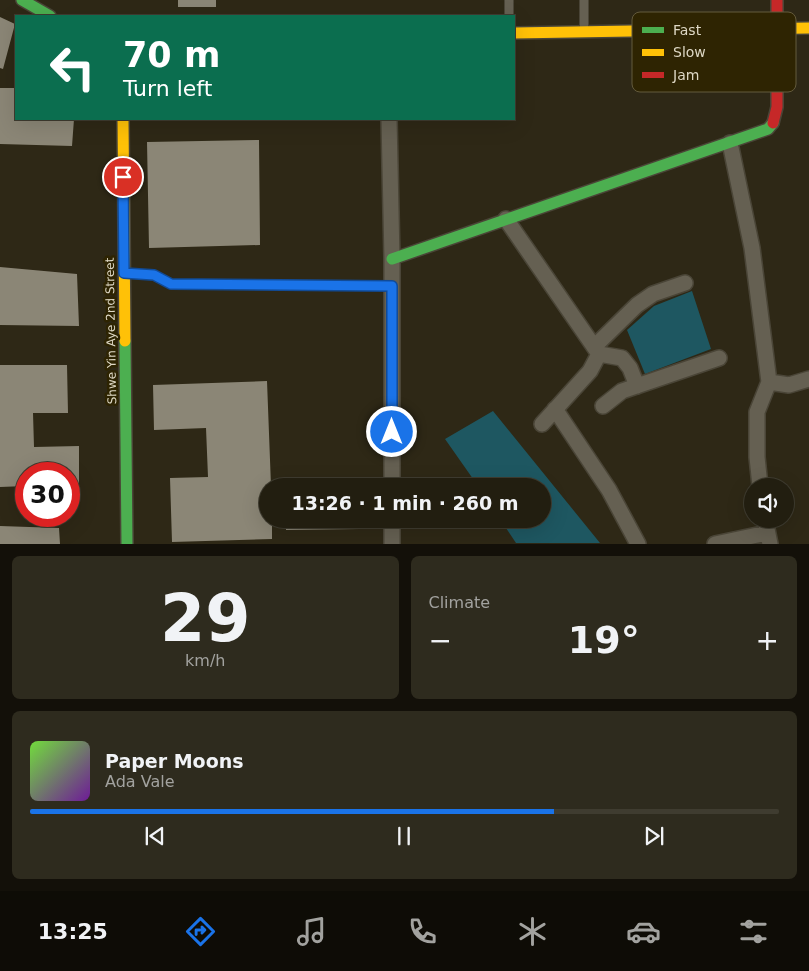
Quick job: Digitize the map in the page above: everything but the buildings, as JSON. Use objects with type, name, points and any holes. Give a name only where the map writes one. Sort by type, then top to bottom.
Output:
[{"type":"street","points":[[22,0],[48,15]]},
{"type":"street","points":[[796,28],[809,28]]},
{"type":"street","points":[[515,33],[632,31]]},
{"type":"street","points":[[392,259],[768,129],[775,121],[776,92]]},
{"type":"street","name":"Shwe Yin Aye 2nd Street","points":[[122,120],[127,544]]},
{"type":"street","points":[[389,120],[392,259],[392,478]]},
{"type":"street","points":[[730,143],[752,248],[769,382],[757,412],[756,457],[759,478]]},
{"type":"street","points":[[506,219],[596,351],[622,358],[630,368],[637,386]]},
{"type":"street","points":[[542,424],[590,371],[596,351],[637,305],[653,294],[685,283]]},
{"type":"street","points":[[602,406],[622,391],[718,358]]},
{"type":"street","points":[[769,382],[789,385],[809,379]]},
{"type":"street","points":[[555,410],[608,490],[638,544]]},
{"type":"street","points":[[392,528],[392,544]]},
{"type":"street","points":[[715,544],[767,532]]},
{"type":"lane","points":[[509,0],[509,15]]},
{"type":"lane","points":[[584,0],[584,32]]},
{"type":"lane","points":[[124,273],[154,275],[171,284],[392,286]]},
{"type":"water","points":[[692,291],[711,349],[645,374],[627,330],[654,306]]},
{"type":"water","points":[[493,411],[547,478],[472,478],[445,439]]},
{"type":"water","points":[[551,483],[600,543],[516,543],[506,528],[551,528]]},
{"type":"traffic: fast","points":[[22,0],[48,15]]},
{"type":"traffic: fast","points":[[392,259],[768,129],[773,123]]},
{"type":"traffic: fast","points":[[125,341],[127,544]]},
{"type":"traffic: slow","points":[[796,28],[809,28]]},
{"type":"traffic: slow","points":[[515,33],[632,31]]},
{"type":"traffic: slow","points":[[123,120],[125,341]]},
{"type":"traffic: jam","points":[[777,0],[777,12]]},
{"type":"traffic: jam","points":[[773,123],[777,107],[777,92]]},
{"type":"route","points":[[123,177],[124,273],[154,275],[162,281],[171,284],[392,286],[392,432]]}]
